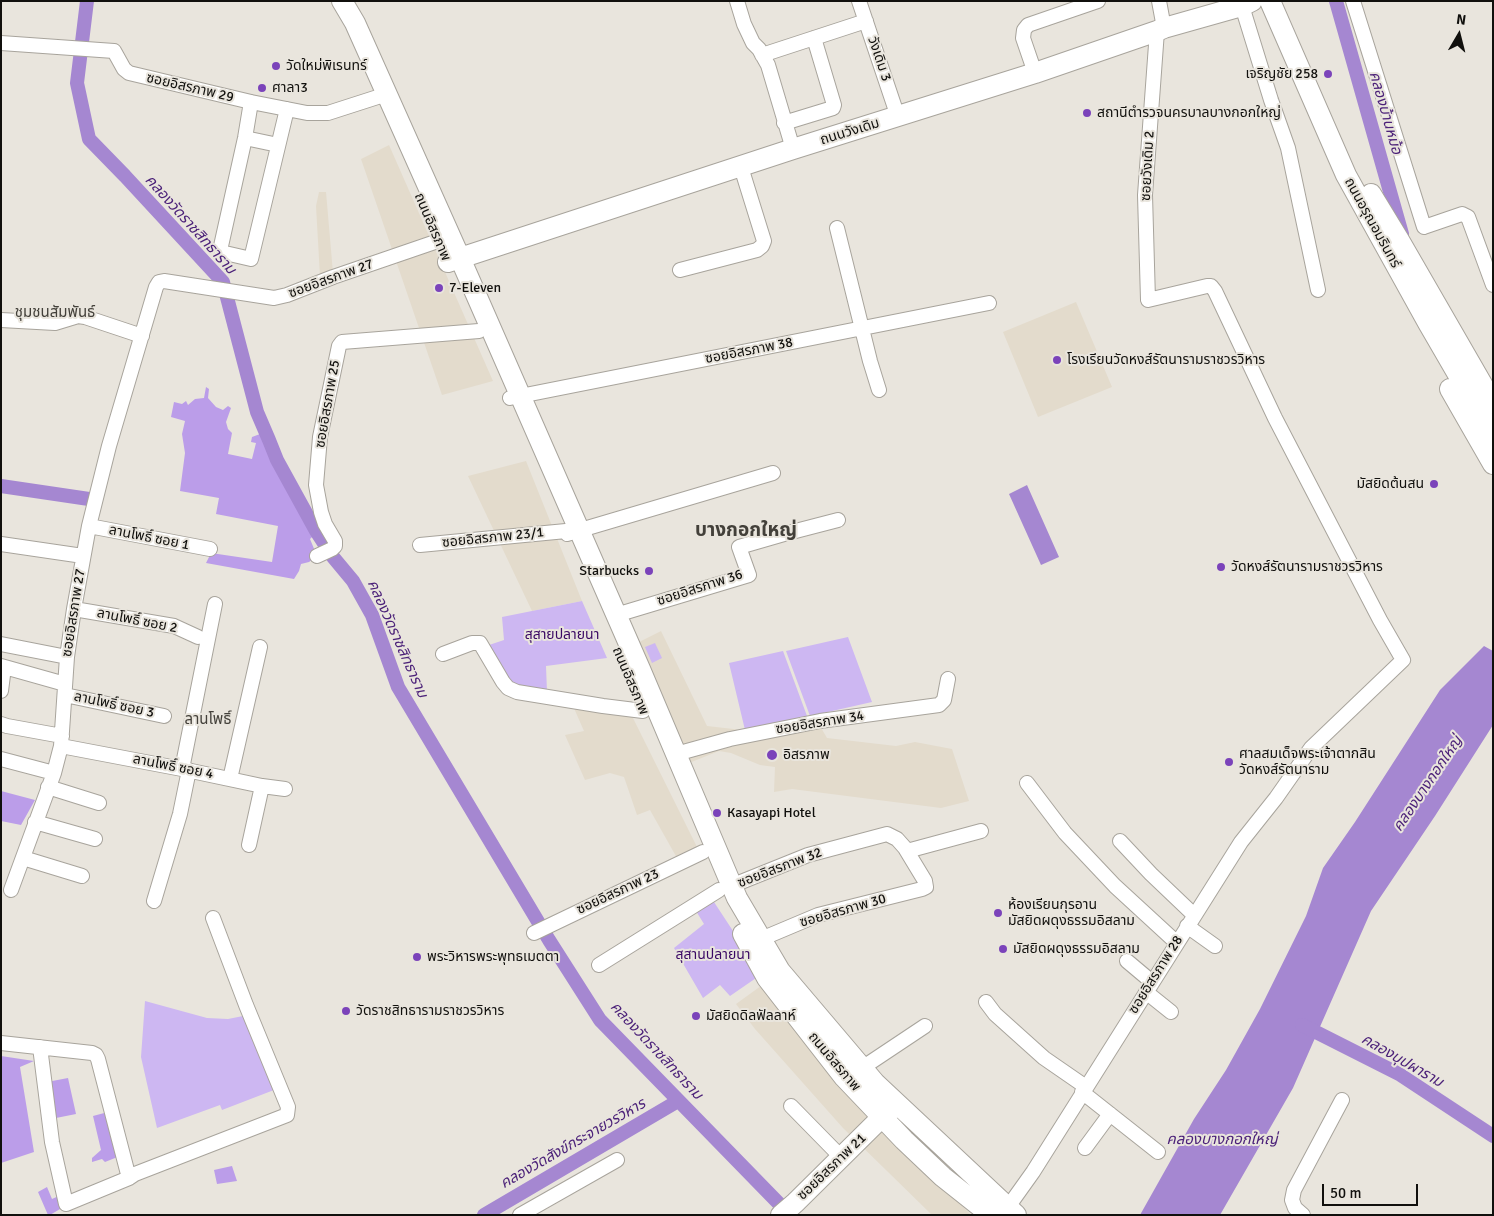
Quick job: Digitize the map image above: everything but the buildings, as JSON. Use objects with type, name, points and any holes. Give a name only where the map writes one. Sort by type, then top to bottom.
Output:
[{"type":"main road","name":"ถนนอิสรภาพ","points":[[328,1],[381,96],[438,242],[453,260],[479,331],[515,397]]},
{"type":"main road","points":[[342,1],[355,23],[381,96],[515,397],[570,531],[616,615],[676,754],[725,888],[736,898],[780,971],[875,1084],[1005,1212]]},
{"type":"main road","name":"ถนนอรุณอมรินทร์","points":[[1270,1],[1335,151],[1358,196],[1428,323],[1493,435]]},
{"type":"main road","name":"ถนนวังเดิม","points":[[453,260],[793,149],[1036,73],[1160,30],[1247,4]]},
{"type":"main road","points":[[1493,403],[1399,240],[1350,161],[1335,151],[1332,168],[1493,464]]},
{"type":"main road","name":"ถนนอิสรภาพ","points":[[570,531],[703,852],[725,888],[767,978],[844,1076],[882,1117],[943,1177],[1005,1212]]},
{"type":"main road","name":"ซอยอิสรภาพ 21","points":[[788,1209],[882,1117],[898,1105]]},
{"type":"street","points":[[738,1],[744,24],[753,43],[768,65],[793,149]]},
{"type":"street","name":"วังเดิม 3","points":[[859,1],[898,117]]},
{"type":"street","points":[[1036,73],[1023,38],[1024,30],[1028,25],[1098,1]]},
{"type":"street","name":"ซอยวังเดิม 2","points":[[1148,300],[1145,194],[1160,30],[1159,1]]},
{"type":"street","points":[[1353,1],[1424,227],[1462,214],[1468,217],[1493,285]]},
{"type":"street","points":[[1247,4],[1271,100],[1288,148],[1318,290]]},
{"type":"street","points":[[762,55],[866,21]]},
{"type":"street","points":[[784,123],[833,108],[834,106],[814,38]]},
{"type":"street","name":"ซอยอิสรภาพ 29","points":[[1,43],[114,51],[124,69],[129,73],[251,102],[307,113],[328,113],[381,96]]},
{"type":"street","points":[[251,102],[221,246],[221,250],[225,253],[251,259],[287,109]]},
{"type":"street","points":[[245,138],[278,145]]},
{"type":"street","points":[[680,270],[757,250],[762,246],[764,241],[741,167]]},
{"type":"street","points":[[837,228],[870,361],[880,390]]},
{"type":"street","name":"ซอยอิสรภาพ 27","points":[[11,890],[54,773],[61,741],[67,657],[89,526],[109,446],[159,282],[164,281],[274,298],[438,242]]},
{"type":"street","name":"ซอยอิสรภาพ 28","points":[[1005,1212],[1033,1172],[1241,842],[1276,798],[1311,748],[1403,660],[1380,620],[1275,418],[1215,291],[1211,286],[1206,286],[1148,300]]},
{"type":"street","name":"ซอยอิสรภาพ 38","points":[[515,397],[989,303]]},
{"type":"street","points":[[1,320],[55,323],[78,316],[142,336]]},
{"type":"street","name":"ซอยอิสรภาพ 25","points":[[317,556],[334,545],[318,501],[316,485],[320,438],[339,346],[342,342],[479,331]]},
{"type":"street","name":"ซอยอิสรภาพ 23/1","points":[[420,545],[570,531],[773,473]]},
{"type":"street","name":"ซอยอิสรภาพ 36","points":[[616,615],[749,575],[739,547],[777,535],[838,520]]},
{"type":"street","name":"ลานโพธิ์ ซอย 1","points":[[89,526],[210,549]]},
{"type":"street","points":[[1,544],[83,556]]},
{"type":"street","points":[[154,901],[180,814],[215,604]]},
{"type":"street","name":"ลานโพธิ์ ซอย 2","points":[[74,609],[174,626],[198,637]]},
{"type":"street","points":[[443,654],[472,643],[480,642],[503,682],[508,688],[517,692],[643,711]]},
{"type":"street","points":[[1,644],[67,657]]},
{"type":"street","points":[[230,779],[260,647]]},
{"type":"street","points":[[1,691],[3,667]]},
{"type":"street","name":"ลานโพธิ์ ซอย 3","points":[[3,667],[65,689],[164,716]]},
{"type":"street","name":"ซอยอิสรภาพ 34","points":[[676,754],[730,739],[820,721],[939,705],[944,700],[948,679]]},
{"type":"street","name":"ลานโพธิ์ ซอย 4","points":[[1,724],[61,741],[262,786],[286,789]]},
{"type":"street","points":[[1,759],[54,773]]},
{"type":"street","points":[[1028,783],[1065,833],[1116,886],[1177,943]]},
{"type":"street","points":[[250,845],[262,786]]},
{"type":"street","points":[[48,787],[99,803]]},
{"type":"street","points":[[35,822],[95,840]]},
{"type":"street","points":[[907,850],[981,831]]},
{"type":"street","name":"ซอยอิสรภาพ 32","points":[[599,965],[725,888],[808,855],[887,834],[897,840],[907,850]]},
{"type":"street","points":[[1120,841],[1215,946]]},
{"type":"street","name":"ซอยอิสรภาพ 30","points":[[761,939],[818,915],[926,887],[925,881],[907,850]]},
{"type":"street","name":"ซอยอิสรภาพ 23","points":[[534,933],[703,852]]},
{"type":"street","points":[[23,858],[82,876]]},
{"type":"street","points":[[40,1047],[52,1142],[66,1204],[135,1174],[287,1115],[288,1107],[213,918]]},
{"type":"street","points":[[1127,961],[1170,1012]]},
{"type":"street","points":[[986,1002],[995,1014],[1044,1058],[1084,1089],[1110,1114],[1158,1152]]},
{"type":"street","points":[[862,1068],[925,1026]]},
{"type":"street","points":[[1,1043],[96,1055],[129,1178]]},
{"type":"street","points":[[1303,1215],[1295,1208],[1292,1200],[1294,1190],[1342,1100]]},
{"type":"street","points":[[790,1106],[842,1158]]},
{"type":"street","points":[[1085,1148],[1110,1114]]},
{"type":"street","points":[[520,1215],[617,1160]]},
{"type":"shaded area","points":[[389,145],[493,381],[442,395],[361,159]]},
{"type":"shaded area","points":[[319,192],[326,192],[333,273],[320,276],[316,206]]},
{"type":"shaded area","name":"โรงเรียนวัดหงส์รัตนารามราชวรวิหาร","points":[[1076,302],[1112,387],[1038,417],[1003,332]]},
{"type":"shaded area","points":[[206,387],[209,389],[208,398],[216,407],[223,410],[228,406],[231,408],[226,422],[228,429],[232,433],[228,454],[252,459],[256,443],[251,442],[252,437],[260,434],[313,536],[310,539],[317,556],[309,562],[301,564],[294,579],[206,563],[211,553],[272,562],[278,526],[216,514],[219,498],[180,491],[185,453],[182,434],[185,421],[171,417],[174,402],[182,404],[186,401],[188,405],[195,399],[204,398]]},
{"type":"shaded area","points":[[526,461],[582,601],[532,611],[468,476]]},
{"type":"shaded area","points":[[661,631],[707,726],[777,734],[820,726],[827,738],[896,746],[915,742],[952,749],[969,801],[941,808],[792,789],[774,792],[775,767],[760,765],[731,753],[719,751],[689,763],[635,644]]},
{"type":"shaded area","points":[[573,706],[631,714],[698,849],[677,858],[650,810],[637,815],[624,777],[610,773],[585,780],[565,735],[584,731]]},
{"type":"shaded area","points":[[1,791],[35,800],[21,825],[1,821]]},
{"type":"shaded area","points":[[765,983],[819,1058],[971,1215],[932,1215],[843,1128],[755,1029],[736,1004]]},
{"type":"shaded area","points":[[1,1056],[34,1061],[20,1067],[34,1152],[1,1163]]},
{"type":"shaded area","points":[[68,1078],[76,1114],[51,1119],[47,1082]]},
{"type":"shaded area","points":[[108,1112],[120,1156],[105,1162],[102,1159],[92,1162],[92,1158],[101,1150],[93,1116]]},
{"type":"shaded area","points":[[232,1166],[237,1181],[217,1184],[214,1170]]},
{"type":"shaded area","points":[[47,1187],[52,1199],[61,1195],[65,1206],[50,1215],[48,1215],[38,1192]]},
{"type":"green space","name":"สุสายปลายนา","points":[[582,601],[607,658],[546,666],[547,692],[520,691],[506,681],[489,645],[504,640],[502,617]]},
{"type":"green space","points":[[848,637],[872,702],[810,716],[786,651]]},
{"type":"green space","points":[[655,643],[662,658],[652,663],[645,647]]},
{"type":"green space","points":[[783,651],[807,716],[745,730],[729,663]]},
{"type":"green space","name":"สุสานปลายนา","points":[[714,902],[759,976],[730,996],[720,985],[703,998],[674,948],[704,924],[696,911]]},
{"type":"green space","points":[[145,1001],[207,1018],[228,1019],[243,1016],[274,1090],[222,1110],[220,1105],[157,1128],[141,1057]]},
{"type":"water","points":[[1027,485],[1059,557],[1041,565],[1009,494]]},
{"type":"water","name":"คลองบางกอกใหญ่","points":[[1484,646],[1493,651],[1493,725],[1371,911],[1293,1088],[1220,1215],[1140,1215],[1194,1119],[1226,1070],[1260,1009],[1306,916],[1323,868],[1440,690]]},
{"type":"waterway","name":"คลองวัดราชสิทธาราม","points":[[87,1],[77,83],[89,139],[223,282],[257,412],[277,460],[316,531],[333,557],[353,581],[372,615],[398,687],[549,940],[600,1020],[790,1215]]},
{"type":"waterway","name":"คลองบ้านหม้อ","points":[[1336,1],[1402,234]]},
{"type":"waterway","points":[[1,486],[89,499]]},
{"type":"waterway","name":"คลองบุปผาราม","points":[[1302,1025],[1399,1074],[1493,1136]]},
{"type":"waterway","name":"คลองวัดสังข์กระจายวรวิหาร","points":[[484,1215],[678,1101]]},
{"type":"place","name":"วัดใหม่พิเรนทร์","points":[[276,66]]},
{"type":"place","name":"เจริญชัย 258","points":[[1328,74]]},
{"type":"place","name":"ศาลา3","points":[[262,88]]},
{"type":"place","name":"สถานีตำรวจนครบาลบางกอกใหญ่","points":[[1087,113]]},
{"type":"place","name":"7-Eleven","points":[[439,288]]},
{"type":"place","name":"โรงเรียนวัดหงส์รัตนารามราชวรวิหาร","points":[[1057,360]]},
{"type":"place","name":"มัสยิดต้นสน","points":[[1434,484]]},
{"type":"place","name":"วัดหงส์รัตนารามราชวรวิหาร","points":[[1221,567]]},
{"type":"place","name":"Starbucks","points":[[649,571]]},
{"type":"place","name":"อิสรภาพ","points":[[772,755]]},
{"type":"place","name":"ศาลสมเด็จพระเจ้าตากสิน วัดหงส์รัตนาราม","points":[[1229,762]]},
{"type":"place","name":"Kasayapi Hotel","points":[[717,813]]},
{"type":"place","name":"ห้องเรียนกุรอาน มัสยิดผดุงธรรมอิสลาม","points":[[998,913]]},
{"type":"place","name":"มัสยิดผดุงธรรมอิสลาม","points":[[1003,949]]},
{"type":"place","name":"พระวิหารพระพุทธเมตตา","points":[[417,957]]},
{"type":"place","name":"วัดราชสิทธารามราชวรวิหาร","points":[[346,1011]]},
{"type":"place","name":"มัสยิดดิลฟัลลาห์","points":[[696,1016]]},
{"type":"district","name":"ชุมชนสัมพันธ์","points":[[55,313]]},
{"type":"district","name":"บางกอกใหญ่","points":[[746,531]]},
{"type":"district","name":"ลานโพธิ์","points":[[208,720]]}]
